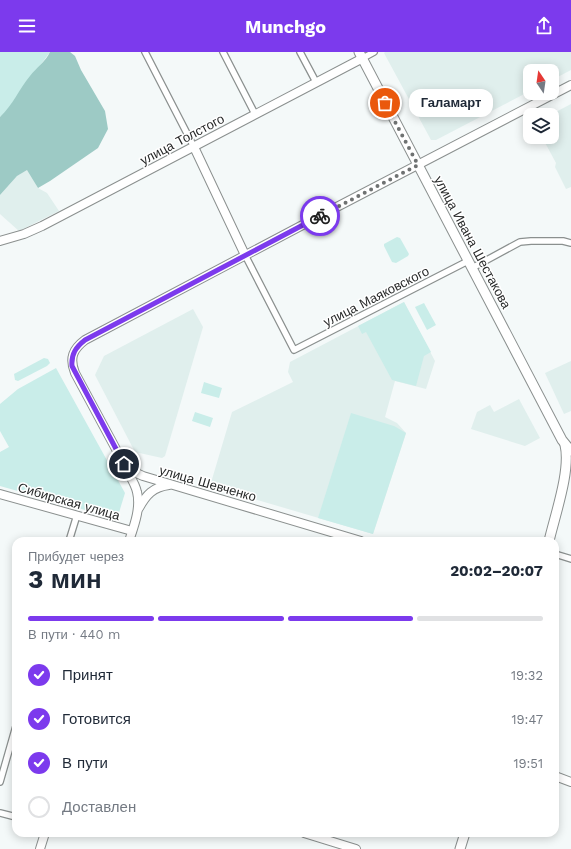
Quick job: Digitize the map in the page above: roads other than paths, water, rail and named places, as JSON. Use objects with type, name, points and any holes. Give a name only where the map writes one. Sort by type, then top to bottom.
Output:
[{"type":"main road","name":"улица Толстого","points":[[0,241],[30,232],[316,82],[361,55]]},
{"type":"main road","name":"улица Ивана Шестакова","points":[[361,55],[564,444]]},
{"type":"main road","points":[[194,146],[245,255],[571,85]]},
{"type":"main road","name":"улица Шевченко","points":[[245,255],[85,340],[75,349],[72,366],[124,464],[136,473],[348,537]]},
{"type":"main road","points":[[564,444],[571,451]]},
{"type":"main road","points":[[550,537],[567,464],[564,444]]},
{"type":"main road","points":[[124,464],[137,491],[137,514]]},
{"type":"main road","points":[[564,481],[571,472]]},
{"type":"main road","points":[[130,537],[137,514],[144,498],[159,486],[172,484]]},
{"type":"main road","name":"Сибирская улица","points":[[0,494],[132,531]]},
{"type":"main road","points":[[559,778],[571,782]]},
{"type":"main road","points":[[40,849],[44,837]]},
{"type":"main road","points":[[317,837],[356,849]]},
{"type":"main road","points":[[460,849],[464,837]]},
{"type":"street","points":[[145,52],[194,146]]},
{"type":"street","points":[[223,52],[255,114]]},
{"type":"street","points":[[300,52],[316,82]]},
{"type":"street","name":"улица Толстого","points":[[361,55],[374,52]]},
{"type":"street","name":"улица Маяковского","points":[[245,255],[294,350],[470,264],[520,242],[563,241],[571,243]]},
{"type":"street","points":[[70,537],[77,515]]},
{"type":"street","points":[[559,555],[571,559]]},
{"type":"street","points":[[0,782],[12,740]]},
{"type":"street","points":[[0,813],[12,816]]},
{"type":"place","name":"Галамарт","points":[[385,103]]}]
